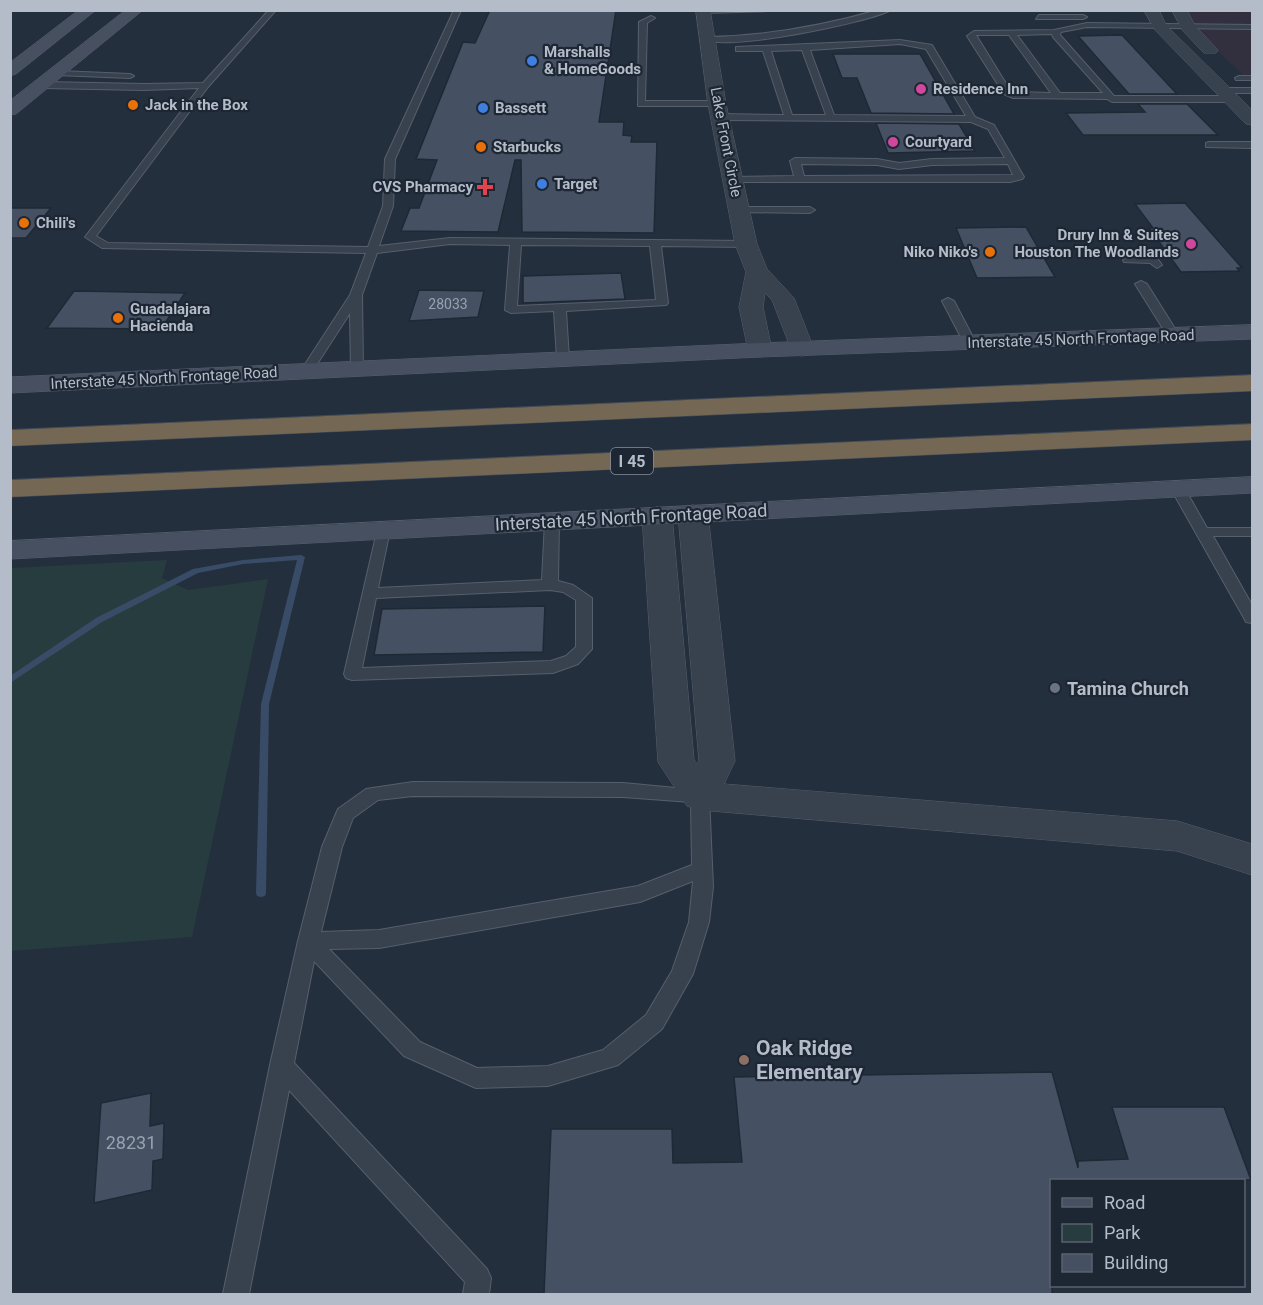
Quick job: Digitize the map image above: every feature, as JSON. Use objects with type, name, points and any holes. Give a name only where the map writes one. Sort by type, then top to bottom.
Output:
[{"type":"highway","points":[[10,438],[1252,383]]},
{"type":"highway","name":"I 45","points":[[10,489],[1252,432]]},
{"type":"main road","points":[[12,81],[89,10]]},
{"type":"main road","points":[[12,81],[40,79],[59,73],[136,10]]},
{"type":"main road","points":[[10,110],[40,79]]},
{"type":"main road","name":"Interstate 45 North Frontage Road","points":[[10,385],[760,350],[1252,332]]},
{"type":"main road","points":[[10,369],[239,374]]},
{"type":"main road","name":"Interstate 45 North Frontage Road","points":[[10,550],[1252,486]]},
{"type":"main road","points":[[10,557],[65,547]]},
{"type":"street","points":[[1151,10],[1160,27],[1252,120]]},
{"type":"street","points":[[1179,10],[1188,27],[1236,71],[1252,91]]},
{"type":"street","name":"Lake Front Circle","points":[[703,11],[712,46],[719,111],[746,244],[757,272],[783,298],[802,349]]},
{"type":"street","points":[[757,272],[751,307],[760,350]]},
{"type":"street","points":[[693,514],[717,761],[700,796]]},
{"type":"street","points":[[657,516],[676,762],[700,796],[1177,836],[1215,846],[1252,860]]},
{"type":"lane","points":[[273,10],[205,85],[90,237],[106,246],[373,250],[450,241],[746,244]]},
{"type":"lane","points":[[306,372],[356,295],[388,206],[390,159],[458,10]]},
{"type":"lane","points":[[703,11],[798,10]]},
{"type":"lane","points":[[712,46],[743,39],[829,27],[888,10]]},
{"type":"lane","points":[[1039,17],[1100,17],[1105,26]]},
{"type":"lane","points":[[651,18],[642,22],[641,104],[789,118],[972,118],[991,127],[1019,177],[1010,179],[732,180]]},
{"type":"lane","points":[[1108,96],[1013,95],[1007,92],[971,36],[974,33],[1057,32],[1069,27],[1252,27]]},
{"type":"lane","points":[[1011,32],[1057,95]]},
{"type":"lane","points":[[1057,32],[1056,35],[1112,99],[1226,95],[1252,91]]},
{"type":"lane","points":[[731,49],[805,48],[900,42],[928,47],[972,118]]},
{"type":"lane","points":[[805,48],[831,118]]},
{"type":"lane","points":[[766,49],[789,118]]},
{"type":"lane","points":[[59,73],[142,76]]},
{"type":"lane","points":[[153,77],[186,78],[205,85]]},
{"type":"lane","points":[[40,79],[144,87],[205,85]]},
{"type":"lane","points":[[1209,145],[1252,145]]},
{"type":"lane","points":[[800,179],[795,161],[877,162],[894,160]]},
{"type":"lane","points":[[916,160],[928,162]]},
{"type":"lane","points":[[877,162],[906,166],[928,162],[1011,161]]},
{"type":"lane","points":[[739,210],[810,210]]},
{"type":"lane","points":[[516,241],[510,310],[662,303],[655,243]]},
{"type":"lane","points":[[1128,260],[1153,260],[1157,265]]},
{"type":"lane","points":[[1142,284],[1173,335]]},
{"type":"lane","points":[[356,295],[357,370]]},
{"type":"lane","points":[[948,301],[970,344]]},
{"type":"lane","points":[[560,308],[563,359]]},
{"type":"lane","points":[[1178,489],[1252,618]]},
{"type":"lane","points":[[550,585],[552,521]]},
{"type":"lane","points":[[369,593],[550,585],[567,588],[584,598],[584,649],[572,660],[553,668],[352,674],[369,593],[383,530]]},
{"type":"lane","points":[[1203,532],[1252,532]]},
{"type":"lane","points":[[236,1294],[308,941],[332,847],[345,814],[373,794],[413,789],[623,790],[700,796],[702,869],[699,922],[682,974],[654,1022],[610,1058],[548,1076],[476,1078],[412,1049],[308,941]]},
{"type":"lane","points":[[308,941],[379,939],[640,894],[702,869]]},
{"type":"lane","points":[[281,1065],[478,1278],[476,1294]]},
{"type":"shaded area","points":[[1184,11],[1252,11],[1252,83],[1197,32]]},
{"type":"green space","points":[[167,560],[162,578],[188,590],[268,579],[192,937],[11,951],[11,568]]},
{"type":"building","points":[[490,10],[616,10],[599,122],[624,122],[623,135],[632,136],[631,142],[657,142],[654,233],[522,232],[521,160],[515,160],[498,232],[401,231],[410,208],[419,208],[437,160],[416,159],[463,42],[475,43]]},
{"type":"building","points":[[1122,35],[1177,94],[1129,94],[1078,36]]},
{"type":"building","name":"Residence Inn","points":[[833,54],[920,54],[954,114],[871,113],[857,78],[842,78]]},
{"type":"building","points":[[1138,104],[1187,104],[1218,135],[1083,135],[1066,113],[1145,112]]},
{"type":"building","points":[[876,123],[959,124],[975,151],[888,153]]},
{"type":"building","name":"Drury Inn & Suites Houston The Woodlands","points":[[1185,203],[1242,268],[1237,268],[1239,271],[1181,272],[1149,228],[1153,228],[1135,204]]},
{"type":"building","name":"Chili's","points":[[10,208],[51,208],[26,238],[10,238]]},
{"type":"building","name":"Niko Niko's","points":[[1026,227],[1055,277],[977,278],[956,228]]},
{"type":"building","points":[[621,273],[625,299],[523,303],[523,276]]},
{"type":"building","points":[[419,290],[484,291],[478,317],[409,321]]},
{"type":"building","name":"Guadalajara Hacienda","points":[[74,291],[185,293],[161,329],[47,328]]},
{"type":"building","points":[[545,606],[543,652],[374,655],[382,609]]},
{"type":"building","points":[[1052,1072],[1078,1168],[1078,1161],[1128,1159],[1112,1107],[1224,1107],[1251,1180],[1050,1179],[1050,1287],[1052,1287],[1052,1294],[544,1294],[551,1129],[672,1129],[673,1163],[742,1162],[734,1077]]},
{"type":"building","points":[[151,1093],[150,1126],[164,1123],[163,1159],[153,1161],[152,1190],[94,1203],[101,1103]]},
{"type":"waterway","points":[[10,680],[99,620],[196,571],[243,562],[301,557],[265,704],[261,893]]},
{"type":"place","name":"Marshalls & HomeGoods","points":[[532,61]]},
{"type":"place","name":"Residence Inn","points":[[921,89]]},
{"type":"place","name":"Jack in the Box","points":[[133,105]]},
{"type":"place","name":"Bassett","points":[[483,108]]},
{"type":"place","name":"Courtyard","points":[[893,142]]},
{"type":"place","name":"Starbucks","points":[[481,147]]},
{"type":"place","name":"Target","points":[[542,184]]},
{"type":"place","name":"CVS Pharmacy","points":[[485,187]]},
{"type":"place","name":"Chili's","points":[[24,223]]},
{"type":"place","name":"Drury Inn & Suites Houston The Woodlands","points":[[1191,244]]},
{"type":"place","name":"Niko Niko's","points":[[990,252]]},
{"type":"place","name":"Guadalajara Hacienda","points":[[118,318]]},
{"type":"place","name":"Tamina Church","points":[[1055,688]]},
{"type":"place","name":"Oak Ridge Elementary","points":[[744,1060]]}]
